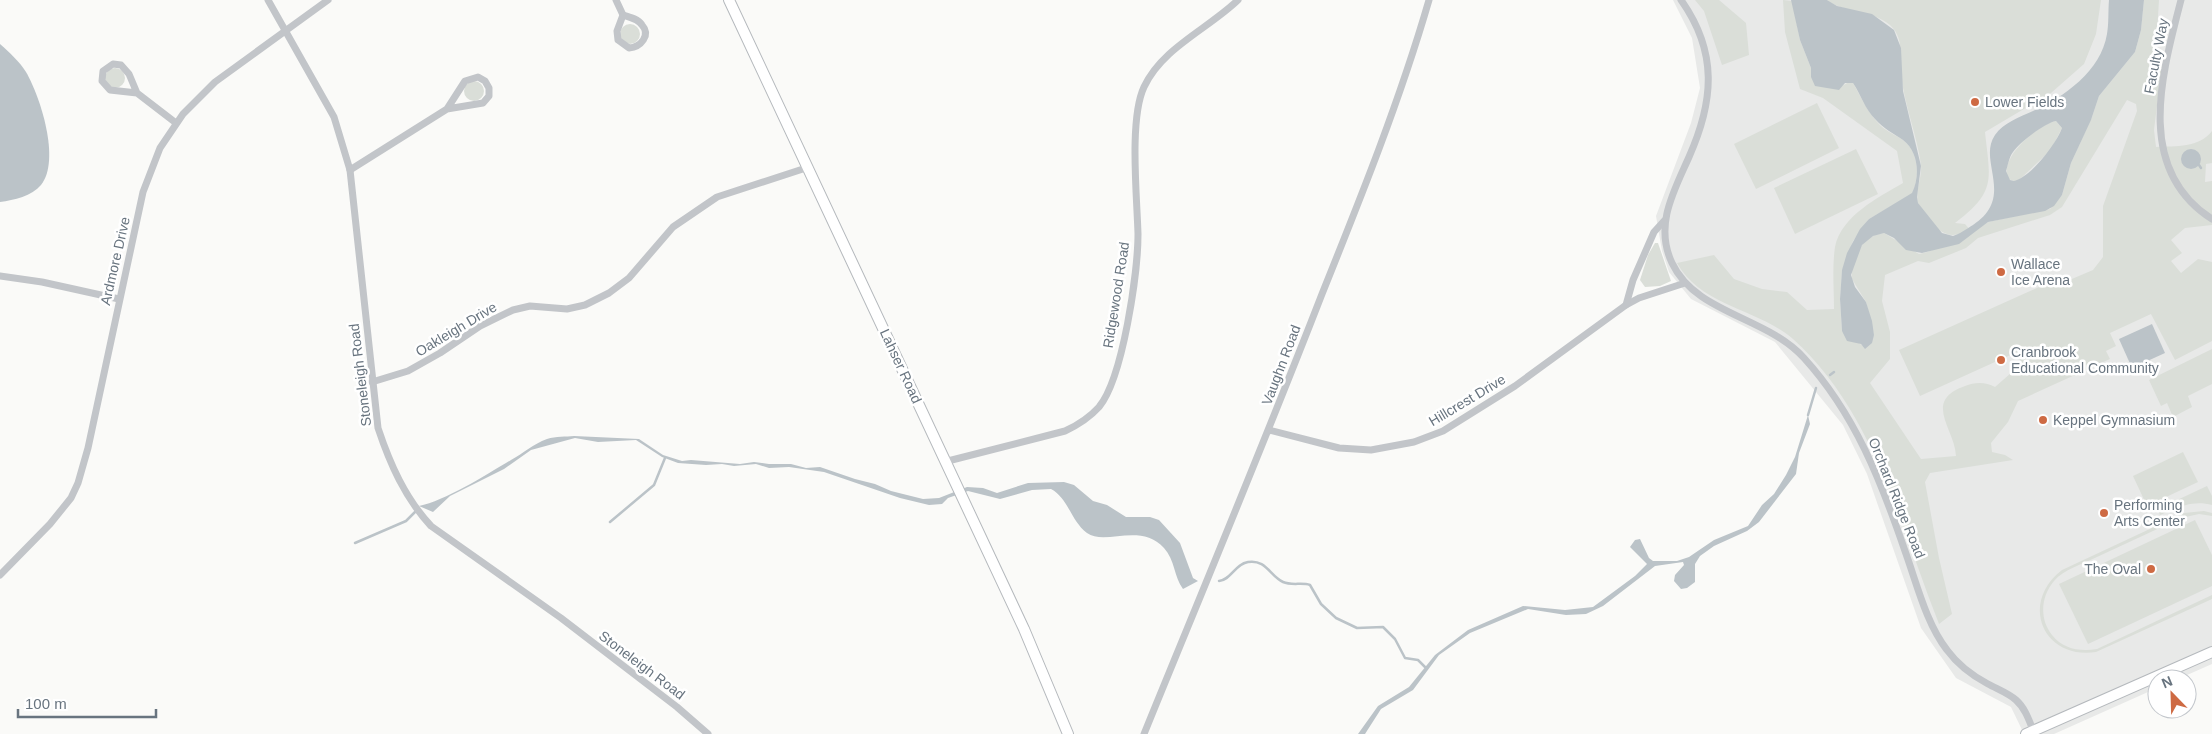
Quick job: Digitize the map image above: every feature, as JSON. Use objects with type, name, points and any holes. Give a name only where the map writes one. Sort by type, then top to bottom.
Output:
[{"type":"street","name":"Stoneleigh Road","points":[[268,0],[334,116],[350,170],[378,428],[386,451],[415,509],[431,526],[560,618],[677,707],[708,734]]},
{"type":"street","name":"Ardmore Drive","points":[[0,575],[61,512],[78,483],[88,448],[143,192],[160,148],[176,123],[215,82],[328,0]]},
{"type":"street","points":[[616,0],[623,15],[639,22],[645,29],[644,39],[638,46],[629,48],[618,40],[617,31],[623,15]]},
{"type":"street","name":"Lahser Road","points":[[729,0],[944,462],[1024,629],[1068,734]]},
{"type":"street","name":"Ridgewood Road","points":[[944,462],[1065,431],[1083,421],[1104,398],[1112,382],[1119,356],[1137,263],[1137,123],[1140,97],[1151,75],[1164,60],[1238,0]]},
{"type":"street","name":"Vaughn Road","points":[[1144,734],[1269,430],[1387,128],[1429,0]]},
{"type":"street","name":"Orchard Ridge Road","points":[[1681,0],[1696,22],[1704,43],[1708,64],[1708,90],[1700,131],[1672,195],[1664,221],[1669,255],[1685,283],[1713,303],[1773,332],[1795,348],[1812,367],[1845,414],[1873,463],[1919,590],[1942,643],[1953,658],[1971,674],[2016,700],[2025,712],[2029,732]]},
{"type":"street","name":"Faculty Way","points":[[2181,0],[2164,70],[2160,106],[2162,145],[2168,168],[2179,188],[2197,208],[2212,220]]},
{"type":"street","points":[[137,93],[110,90],[102,81],[102,71],[113,64],[121,65],[129,74],[137,93],[176,123]]},
{"type":"street","points":[[350,170],[447,109],[483,102],[489,96],[489,88],[485,81],[478,77],[465,81],[447,109]]},
{"type":"street","name":"Oakleigh Drive","points":[[372,382],[408,371],[440,353],[480,326],[513,310],[530,306],[567,309],[585,305],[609,293],[629,278],[673,227],[717,198],[808,167]]},
{"type":"street","points":[[1626,305],[1633,280],[1654,232],[1664,221]]},
{"type":"street","points":[[0,276],[42,282],[119,299]]},
{"type":"street","name":"Hillcrest Drive","points":[[1269,430],[1325,445],[1356,450],[1384,449],[1423,440],[1443,431],[1515,386],[1626,305],[1639,298],[1685,283]]},
{"type":"street","points":[[2029,732],[2212,652]]},
{"type":"shaded area","name":"Cranbrook Educational Community","points":[[1673,0],[2212,0],[2212,664],[2197,671],[2197,669],[2147,669],[2147,692],[2054,734],[2024,734],[2011,707],[1956,678],[1921,628],[1867,474],[1843,425],[1775,342],[1691,299],[1669,272],[1662,251],[1656,216],[1691,123],[1700,88],[1692,38]]},
{"type":"shaded area","points":[[1695,0],[1719,0],[1746,23],[1749,55],[1722,65],[1704,11]]},
{"type":"shaded area","points":[[1783,0],[1792,1],[1800,40],[1811,68],[1811,77],[1842,86],[1849,82],[1853,83],[1876,120],[1889,132],[1903,140],[1915,158],[1917,173],[1912,194],[1869,219],[1853,241],[1842,271],[1840,299],[1842,331],[1863,346],[1874,335],[1866,302],[1852,279],[1852,272],[1855,256],[1864,243],[1876,234],[1884,233],[1919,254],[1935,249],[1961,233],[1954,235],[1941,231],[1918,203],[1917,194],[1921,165],[1903,87],[1900,69],[1900,43],[1895,31],[1890,25],[1875,16],[1842,8],[1827,0],[2101,0],[2096,34],[2084,64],[2051,93],[1985,132],[1989,173],[1988,184],[1978,202],[1955,223],[1965,224],[1972,232],[1988,222],[2050,209],[2062,195],[2071,163],[2092,117],[2099,96],[2135,52],[2141,30],[2144,0],[2159,0],[2156,50],[2162,65],[2154,130],[2156,147],[2187,145],[2201,141],[2212,131],[2212,163],[2206,164],[2205,182],[2212,181],[2212,225],[2185,228],[2171,240],[2182,253],[2171,261],[2181,273],[2198,259],[2212,262],[2212,341],[2175,360],[2151,314],[2110,333],[2116,346],[2106,351],[2110,359],[2018,401],[2008,422],[1991,443],[1992,452],[2005,455],[2013,460],[1930,473],[1925,482],[1939,558],[1952,614],[1939,624],[1882,472],[1865,436],[1845,401],[1821,368],[1793,339],[1763,320],[1715,298],[1701,289],[1688,278],[1677,263],[1714,255],[1734,279],[1762,289],[1787,292],[1807,310],[1834,309],[1835,247],[1839,236],[1845,226],[1862,209],[1903,183],[1897,151],[1823,98],[1800,89],[1785,32]],"holes":[[[2127,100],[2136,104],[2137,111],[2103,206],[2103,257],[2093,270],[2060,284],[2057,279],[1899,350],[1920,396],[2017,352],[2023,367],[2011,373],[1995,387],[1984,383],[1977,383],[1952,392],[1945,399],[1943,408],[1956,456],[1921,459],[1870,383],[1890,359],[1890,332],[1882,301],[1885,275],[1918,261],[1929,263],[1966,248],[1978,238],[2050,215],[2062,207]]]},
{"type":"shaded area","points":[[1791,0],[1827,0],[1837,6],[1872,14],[1894,30],[1901,48],[1903,91],[1921,166],[1918,203],[1942,233],[1953,236],[1973,225],[1986,214],[1992,203],[1994,191],[1990,156],[1991,145],[1998,131],[2012,121],[2057,98],[2089,71],[2097,60],[2107,34],[2109,0],[2144,0],[2141,30],[2135,52],[2099,96],[2091,120],[2071,163],[2062,195],[2054,206],[2045,211],[1988,222],[1959,244],[1922,253],[1906,250],[1894,238],[1884,233],[1873,236],[1862,245],[1851,275],[1855,287],[1866,302],[1872,321],[1874,335],[1872,343],[1865,349],[1861,344],[1847,341],[1842,331],[1840,299],[1842,270],[1847,253],[1860,229],[1869,219],[1912,193],[1915,187],[1917,172],[1915,158],[1903,140],[1885,128],[1868,111],[1853,83],[1845,83],[1839,90],[1815,86],[1811,77],[1811,68],[1800,40]],"holes":[[[2056,121],[2062,128],[2049,151],[2035,167],[2021,178],[2014,181],[2010,180],[2006,171],[2010,156],[2016,148],[2051,122]]]},
{"type":"shaded area","points":[[630,24],[637,27],[640,34],[637,41],[630,44],[623,41],[620,34],[623,27]]},
{"type":"shaded area","points":[[0,44],[26,72],[37,96],[46,128],[49,160],[47,174],[37,189],[22,197],[0,202]]},
{"type":"shaded area","points":[[115,68],[122,71],[125,78],[122,85],[115,88],[108,85],[105,78],[108,71]]},
{"type":"shaded area","points":[[474,81],[481,84],[484,91],[481,98],[474,101],[467,98],[464,91],[467,84]]},
{"type":"shaded area","points":[[1817,103],[1839,148],[1756,189],[1734,144]]},
{"type":"shaded area","points":[[2056,121],[2062,128],[2051,150],[2019,180],[2008,179],[2006,171],[2014,152],[2030,135],[2048,123]]},
{"type":"shaded area","points":[[1856,149],[1878,194],[1795,234],[1774,188]]},
{"type":"shaded area","points":[[2191,149],[2198,152],[2201,159],[2198,166],[2191,169],[2184,166],[2181,159],[2184,152]]},
{"type":"shaded area","points":[[1655,243],[1658,243],[1671,281],[1660,286],[1645,287],[1640,280],[1648,255]]},
{"type":"shaded area","points":[[2152,324],[2165,353],[2132,368],[2119,339]]},
{"type":"shaded area","points":[[2212,349],[2212,384],[2188,396],[2192,407],[2173,417],[2167,403],[2161,406],[2149,380]]},
{"type":"shaded area","points":[[1808,415],[1810,424],[1799,453],[1796,474],[1759,522],[1747,531],[1714,546],[1700,556],[1695,564],[1695,582],[1687,588],[1681,589],[1674,581],[1675,575],[1684,565],[1683,562],[1655,566],[1603,606],[1586,614],[1566,615],[1528,609],[1470,633],[1439,655],[1413,690],[1381,709],[1365,734],[1358,734],[1378,706],[1409,687],[1435,655],[1468,630],[1523,606],[1565,610],[1593,607],[1635,576],[1647,564],[1630,547],[1635,540],[1640,539],[1649,558],[1653,561],[1677,561],[1689,557],[1714,540],[1748,526],[1762,505],[1774,494],[1786,475],[1795,457]]},
{"type":"shaded area","points":[[554,437],[639,439],[663,455],[682,461],[740,464],[754,462],[791,464],[806,468],[820,467],[875,484],[891,491],[923,499],[939,498],[967,487],[983,488],[997,493],[1028,483],[1064,482],[1074,485],[1093,501],[1107,505],[1126,517],[1150,517],[1159,520],[1180,543],[1193,578],[1198,581],[1183,589],[1168,553],[1155,540],[1134,535],[1103,537],[1087,533],[1077,522],[1062,498],[1051,489],[1032,490],[1000,499],[968,491],[948,498],[942,504],[929,505],[900,498],[824,472],[789,467],[769,468],[756,464],[734,466],[678,463],[662,457],[636,440],[598,442],[575,438],[531,450],[504,469],[450,496],[433,512],[419,506],[441,499],[465,487],[542,441]]},
{"type":"shaded area","points":[[2183,452],[2198,482],[2147,506],[2133,476]]},
{"type":"shaded area","points":[[2207,486],[2212,496],[2212,505],[2192,504],[2160,515],[2158,509]]},
{"type":"shaded area","points":[[2204,511],[2212,513],[2212,516],[2199,514],[2181,518],[2063,573],[2054,581],[2046,594],[2043,615],[2048,629],[2061,644],[2078,650],[2091,650],[2097,649],[2212,595],[2212,599],[2096,652],[2078,652],[2062,647],[2051,638],[2043,626],[2040,613],[2042,598],[2049,583],[2062,570],[2184,513]]},
{"type":"shaded area","name":"The Oval","points":[[2195,520],[2212,555],[2212,586],[2088,644],[2059,584]]},
{"type":"waterway","points":[[1830,375],[1834,372]]},
{"type":"waterway","points":[[1808,415],[1816,388]]},
{"type":"waterway","points":[[610,522],[654,485],[665,458]]},
{"type":"waterway","points":[[355,543],[406,521],[417,510]]},
{"type":"waterway","points":[[1219,581],[1227,578],[1244,563],[1254,562],[1264,565],[1283,582],[1310,585],[1321,604],[1336,618],[1357,628],[1383,627],[1395,639],[1405,658],[1418,660],[1425,667]]},
{"type":"place","name":"Lower Fields","points":[[1975,102]]},
{"type":"place","name":"Wallace Ice Arena","points":[[2001,272]]},
{"type":"place","name":"Cranbrook Educational Community","points":[[2001,360]]},
{"type":"place","name":"Keppel Gymnasium","points":[[2043,420]]},
{"type":"place","name":"Performing Arts Center","points":[[2104,513]]},
{"type":"place","name":"The Oval","points":[[2151,569]]}]
